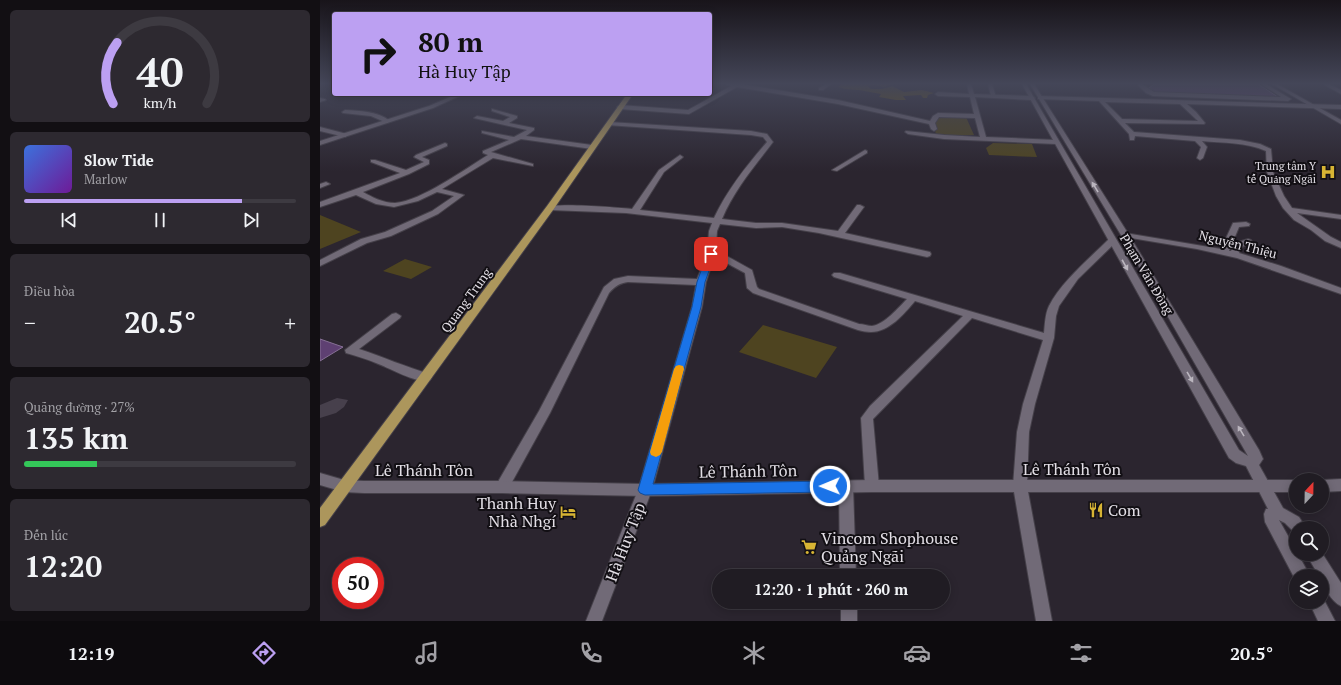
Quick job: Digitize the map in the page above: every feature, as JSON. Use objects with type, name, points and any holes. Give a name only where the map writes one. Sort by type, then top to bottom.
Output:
[{"type":"main road","name":"Quang Trung","points":[[320,520],[550,208],[617,113]]},
{"type":"street","points":[[370,113],[387,121]]},
{"type":"street","points":[[320,143],[412,113]]},
{"type":"street","points":[[504,124],[515,117],[505,113]]},
{"type":"street","points":[[887,113],[932,123]]},
{"type":"street","points":[[976,113],[983,138]]},
{"type":"street","name":"Phạm Văn Đồng","points":[[1043,113],[1056,142],[1234,454],[1240,459],[1250,462],[1254,461],[1256,459],[1254,454],[1125,235],[1068,142],[1047,113]]},
{"type":"street","points":[[1112,113],[1132,136],[1197,139],[1250,144],[1268,150],[1270,172],[1280,196],[1290,210],[1297,218],[1314,228],[1328,239],[1341,245]]},
{"type":"street","points":[[1119,121],[1202,122],[1192,113]]},
{"type":"street","points":[[1325,113],[1341,122]]},
{"type":"street","points":[[937,136],[932,123],[934,117],[977,116]]},
{"type":"street","points":[[477,118],[532,129],[517,138],[486,152],[531,165]]},
{"type":"street","name":"Hà Huy Tập","points":[[594,621],[645,490],[697,307],[701,282],[712,250],[713,231],[730,194],[770,142],[767,136],[751,133],[609,124]]},
{"type":"street","points":[[320,129],[345,135]]},
{"type":"street","points":[[484,132],[517,138],[592,147]]},
{"type":"street","points":[[908,132],[937,136],[1068,142]]},
{"type":"street","points":[[1197,139],[1204,147],[1200,158]]},
{"type":"street","points":[[320,204],[407,173],[427,163],[427,161],[417,157],[418,156],[445,145]]},
{"type":"street","points":[[835,170],[865,152]]},
{"type":"street","points":[[356,192],[393,205],[405,203],[435,189],[493,155]]},
{"type":"street","points":[[635,211],[661,171],[680,157]]},
{"type":"street","points":[[373,161],[407,173]]},
{"type":"street","points":[[320,263],[364,241],[388,234],[418,221],[435,212],[460,195],[435,189]]},
{"type":"street","points":[[1092,206],[1107,207]]},
{"type":"street","points":[[840,234],[860,207]]},
{"type":"street","points":[[550,208],[594,208],[635,211],[753,225],[781,225],[840,234],[927,254]]},
{"type":"street","points":[[1290,210],[1341,217]]},
{"type":"street","points":[[1224,252],[1236,225],[1246,224]]},
{"type":"street","name":"Nguyễn Thiệu","points":[[1125,235],[1224,252],[1268,264],[1341,291]]},
{"type":"street","points":[[1044,621],[1020,486],[1023,432],[1029,404],[1049,338],[1051,316],[1054,306],[1075,277],[1112,241]]},
{"type":"street","points":[[1234,255],[1238,245],[1248,242]]},
{"type":"street","points":[[712,250],[749,272],[752,278],[752,288],[858,327],[871,329],[879,328],[906,307],[913,298]]},
{"type":"street","points":[[837,275],[1049,338]]},
{"type":"street","points":[[502,487],[544,413],[605,292],[612,283],[618,280],[628,279],[701,282]]},
{"type":"street","points":[[1150,308],[1169,310]]},
{"type":"street","points":[[872,486],[867,418],[874,408],[899,386],[969,315]]},
{"type":"street","points":[[396,316],[350,350],[380,360],[406,372],[426,377]]},
{"type":"street","points":[[1250,462],[1278,513]]},
{"type":"street","name":"Lê Thánh Tôn","points":[[320,479],[344,486],[364,487],[502,487],[645,490],[846,486],[1289,486]]},
{"type":"street","points":[[1329,486],[1341,485]]},
{"type":"street","points":[[846,486],[848,569]]},
{"type":"street","points":[[1293,521],[1291,518],[1278,513],[1271,514],[1272,522],[1298,569]]},
{"type":"street","points":[[1318,561],[1341,598]]},
{"type":"street","points":[[849,609],[849,621]]},
{"type":"street","points":[[1321,609],[1327,621]]},
{"type":"shaded area","points":[[933,116],[966,117],[974,135],[936,136]]},
{"type":"shaded area","points":[[993,143],[1032,144],[1037,157],[989,155],[986,148]]},
{"type":"shaded area","points":[[320,215],[361,232],[320,249]]},
{"type":"shaded area","points":[[405,259],[432,267],[411,279],[383,271]]},
{"type":"shaded area","points":[[763,325],[837,347],[816,378],[739,352]]},
{"type":"shaded area","points":[[320,339],[343,347],[320,361]]},
{"type":"building","points":[[337,398],[348,400],[344,407],[336,413],[320,418],[320,405]]},
{"type":"slow traffic","points":[[656,452],[679,369]]},
{"type":"place","name":"Trung tâm Y tế Quảng Ngãi","points":[[1328,172]]},
{"type":"place","name":"Com","points":[[1096,510]]},
{"type":"place","name":"Thanh Huy Nhà Nhgí","points":[[568,512]]},
{"type":"place","name":"Vincom Shophouse Quảng Ngãi","points":[[809,547]]},
{"type":"route","points":[[711,254],[701,282],[697,307],[645,490],[830,486]]}]
